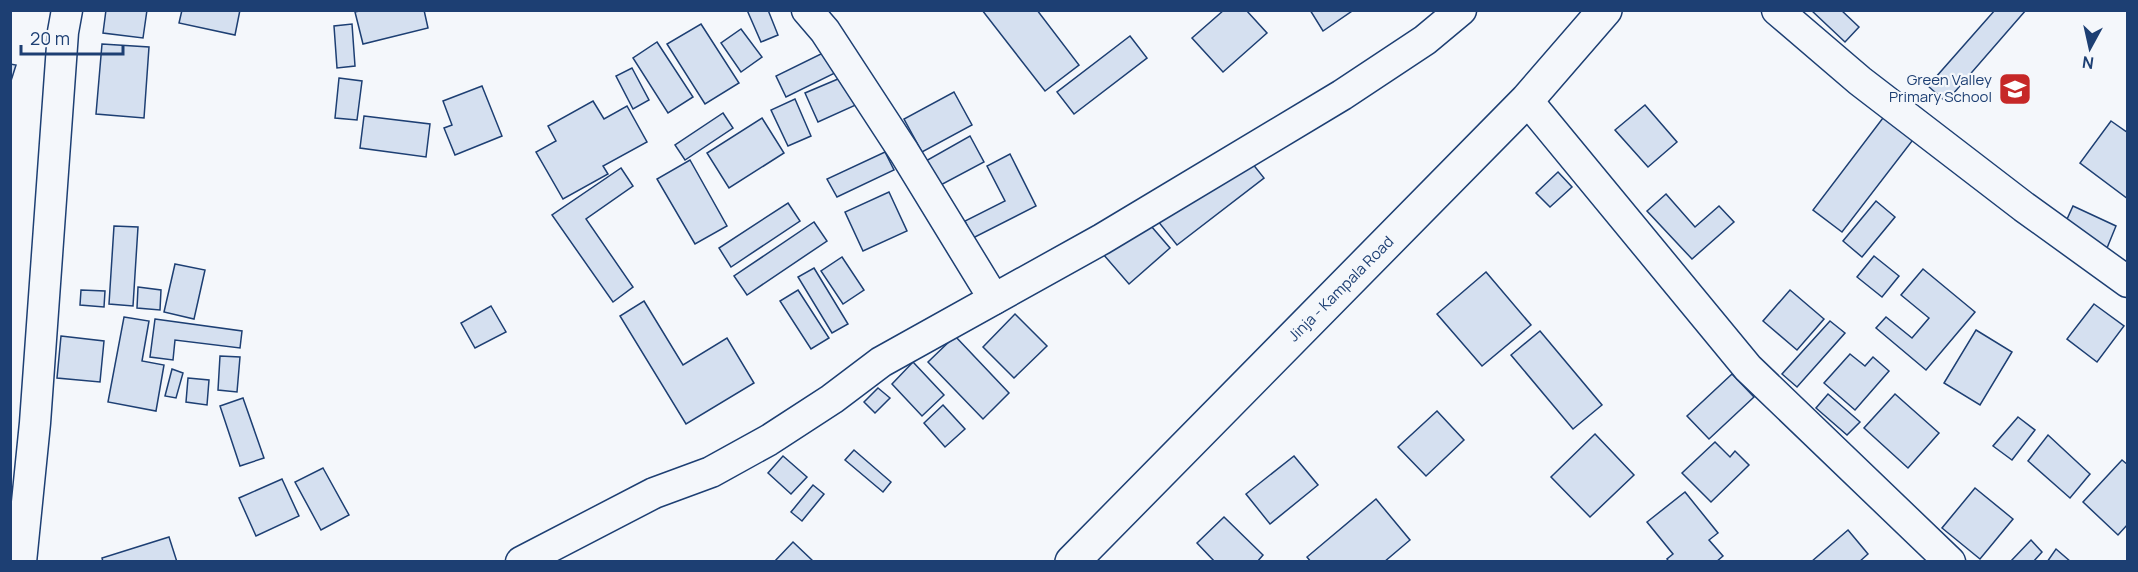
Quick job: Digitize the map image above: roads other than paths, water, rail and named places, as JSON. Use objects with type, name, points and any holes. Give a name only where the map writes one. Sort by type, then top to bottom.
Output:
[{"type":"highway","name":"Jinja - Kampala Road","points":[[1072,561],[1527,100],[1605,10]]},
{"type":"street","points":[[21,561],[35,423],[63,32],[67,10]]},
{"type":"street","points":[[807,10],[825,32],[904,152],[994,299]]},
{"type":"street","points":[[521,561],[654,493],[711,472],[770,440],[832,399],[881,362],[1102,239],[1342,94],[1425,40],[1461,10]]},
{"type":"street","points":[[1777,10],[1860,81],[2024,207],[2127,282]]},
{"type":"street","points":[[1527,100],[1748,368],[1950,561]]},
{"type":"place","name":"Green Valley Primary School","points":[[2015,89]]}]
